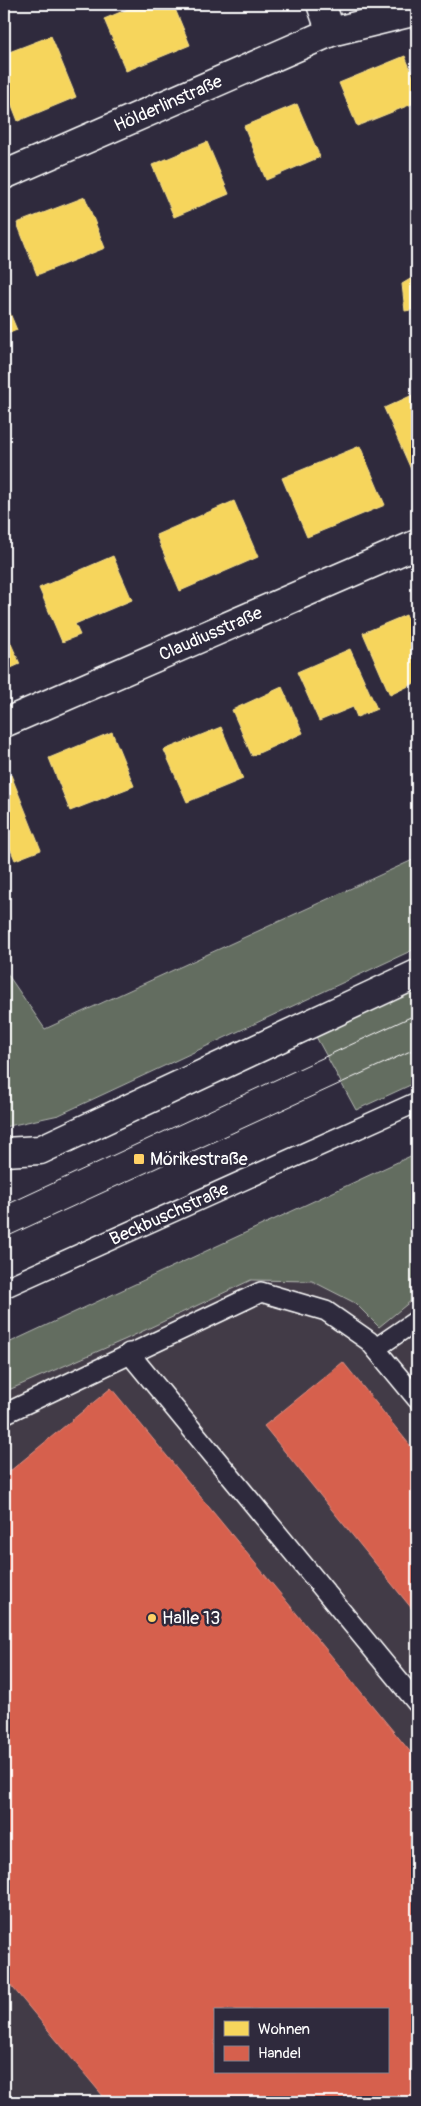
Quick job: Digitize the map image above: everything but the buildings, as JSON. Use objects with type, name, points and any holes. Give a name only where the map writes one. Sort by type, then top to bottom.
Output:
[{"type":"street","points":[[321,4],[331,32],[417,11]]},
{"type":"street","name":"Hölderlinstraße","points":[[4,175],[331,32]]},
{"type":"street","name":"Claudiusstraße","points":[[4,723],[417,544]]},
{"type":"street","points":[[4,1152],[40,1150],[417,974]]},
{"type":"lane","name":"Beckbuschstraße","points":[[4,1288],[417,1102]]},
{"type":"lane","points":[[4,1414],[261,1292],[326,1311],[369,1341],[417,1399]]},
{"type":"lane","points":[[376,1348],[417,1320]]},
{"type":"lane","points":[[129,1354],[417,1702]]},
{"type":"shaded area","name":"Halle 13","points":[[417,1157],[417,2102],[4,2102],[4,1350]]},
{"type":"green space","points":[[417,858],[417,948],[59,1115],[4,1127],[4,969],[45,1029]]},
{"type":"green space","points":[[417,987],[417,1082],[356,1110],[314,1033]]},
{"type":"green space","points":[[417,1153],[417,1296],[379,1327],[355,1303],[312,1281],[251,1280],[124,1340],[4,1392],[4,1345]]},
{"type":"tram line","points":[[4,1206],[417,1014]]},
{"type":"tram line","points":[[4,1238],[417,1048]]},
{"type":"place","name":"Mörikestraße","points":[[139,1159]]},
{"type":"place","name":"Halle 13","points":[[152,1618]]}]
